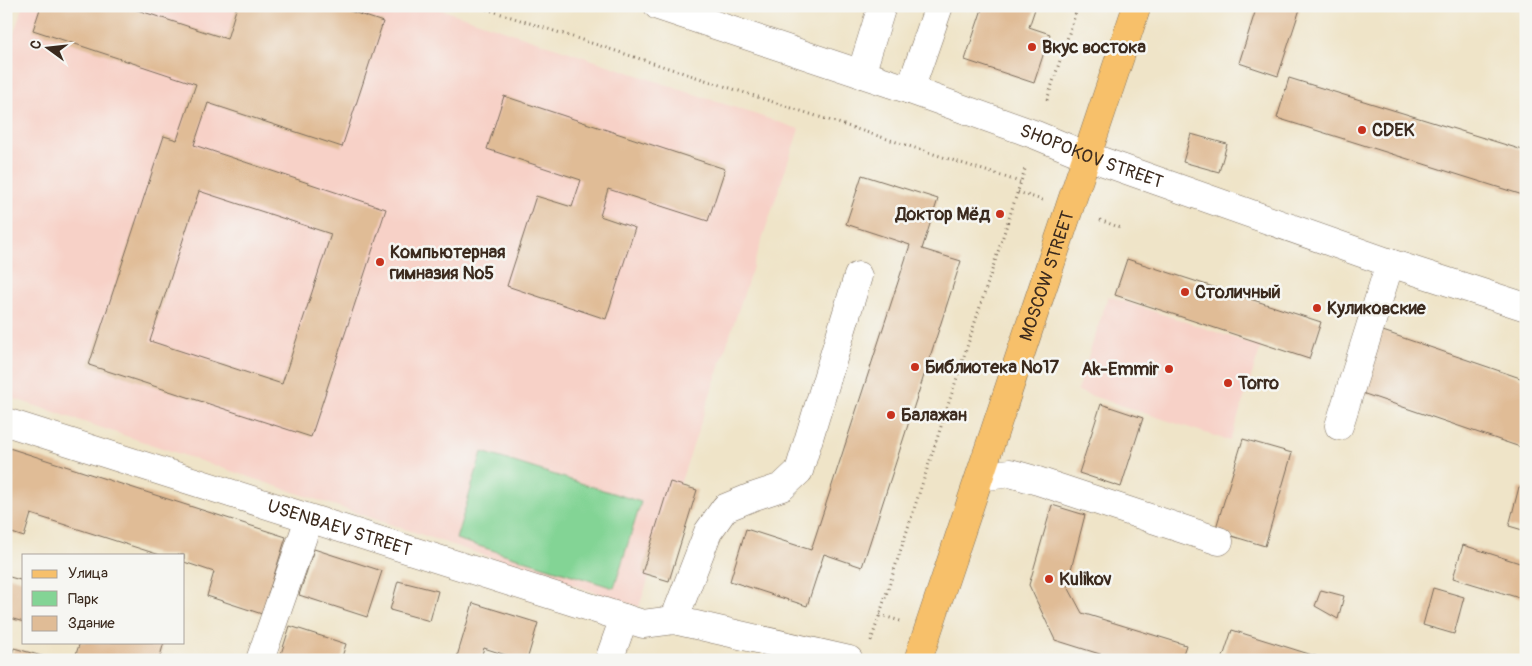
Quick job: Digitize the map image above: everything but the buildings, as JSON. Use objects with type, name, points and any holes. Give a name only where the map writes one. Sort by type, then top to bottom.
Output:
[{"type":"main road","name":"MOSCOW STREET","points":[[918,660],[1137,6]]},
{"type":"street","name":"SHOPOKOV STREET","points":[[658,6],[910,90],[1036,135],[1087,156],[1390,263],[1526,307]]},
{"type":"street","points":[[861,74],[882,6]]},
{"type":"street","points":[[910,90],[939,6]]},
{"type":"street","points":[[1339,426],[1390,263]]},
{"type":"street","points":[[849,660],[755,650],[674,620],[708,532],[725,508],[782,487],[799,471],[858,276]]},
{"type":"street","name":"USENBAEV STREET","points":[[6,422],[644,624],[674,620]]},
{"type":"street","points":[[980,477],[1010,473],[1219,541]]},
{"type":"street","points":[[260,660],[309,519]]},
{"type":"street","points":[[609,660],[624,618]]},
{"type":"path","points":[[477,6],[1020,182]]},
{"type":"path","points":[[1047,100],[1078,6]]},
{"type":"path","points":[[871,641],[1026,166]]},
{"type":"path","points":[[1017,192],[1046,202]]},
{"type":"path","points":[[1100,220],[1121,228]]},
{"type":"path","points":[[880,614],[905,623]]},
{"type":"shaded area","name":"Компьютерная гимназия №5","points":[[23,6],[431,6],[799,129],[639,607],[6,396],[6,56]]},
{"type":"shaded area","name":"Ak-Emmir","points":[[1108,296],[1261,347],[1230,441],[1077,391]]},
{"type":"green space","points":[[482,452],[641,502],[614,588],[456,539]]},
{"type":"place","name":"Вкус востока","points":[[1032,47]]},
{"type":"place","name":"CDEK","points":[[1362,130]]},
{"type":"place","name":"Доктор Мёд","points":[[1000,214]]},
{"type":"place","name":"Компьютерная гимназия №5","points":[[380,262]]},
{"type":"place","name":"Столичный","points":[[1185,292]]},
{"type":"place","name":"Куликовские","points":[[1317,308]]},
{"type":"place","name":"Библиотека №17","points":[[915,367]]},
{"type":"place","name":"Ak-Emmir","points":[[1169,369]]},
{"type":"place","name":"Torro","points":[[1228,383]]},
{"type":"place","name":"Балажан","points":[[891,415]]},
{"type":"place","name":"Kulikov","points":[[1049,579]]}]
